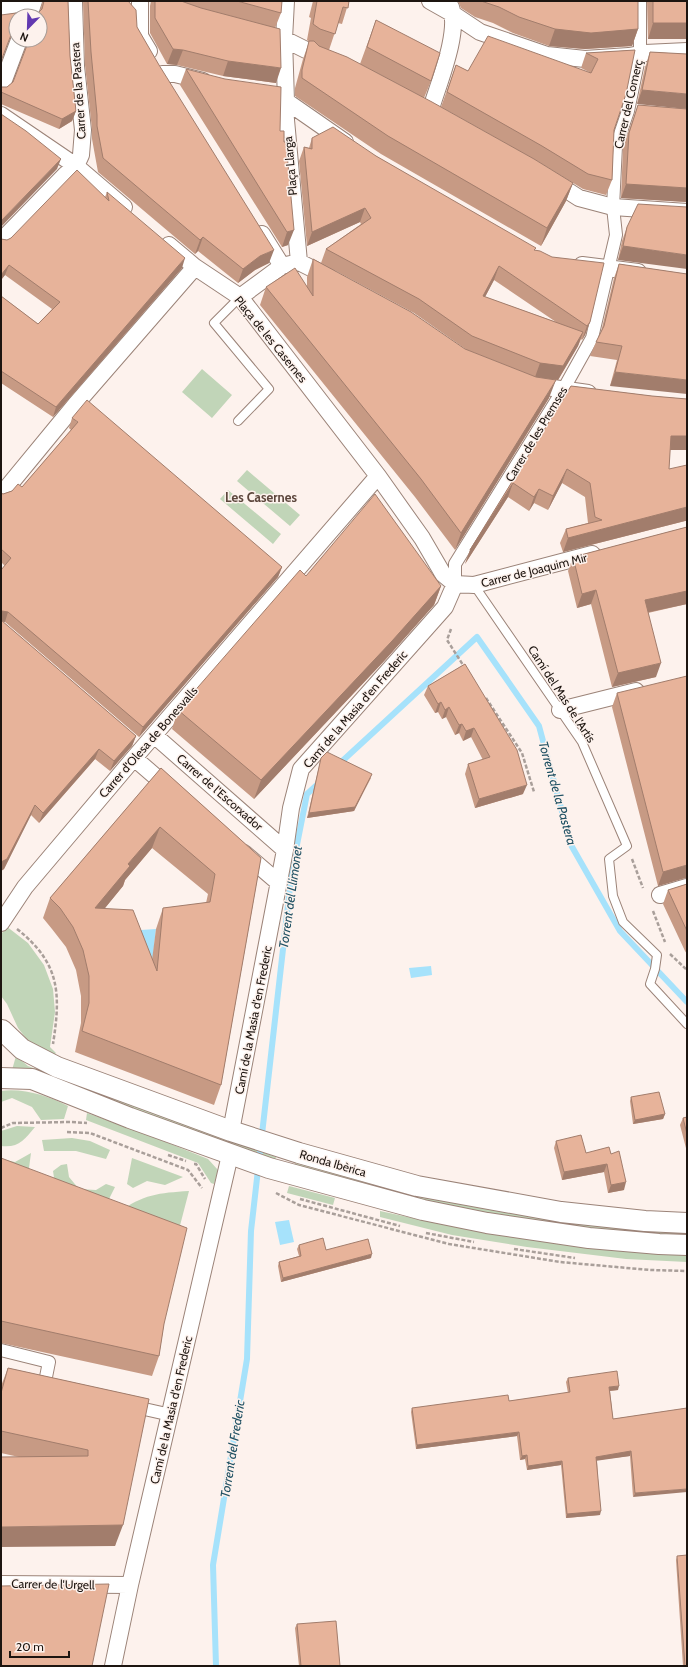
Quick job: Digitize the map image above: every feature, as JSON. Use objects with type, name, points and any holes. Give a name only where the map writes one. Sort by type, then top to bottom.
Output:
[{"type":"street","points":[[1,8],[33,1]]},
{"type":"street","name":"Carrer de la Pastera","points":[[74,1],[76,66],[83,130],[81,155],[76,166]]},
{"type":"street","points":[[140,1],[140,36],[166,80],[175,74],[221,85]]},
{"type":"street","name":"Plaça Llarga","points":[[286,1],[277,37],[285,98],[299,262]]},
{"type":"street","points":[[430,1],[452,8],[480,32],[547,55],[585,59],[640,53],[687,51]]},
{"type":"street","name":"Carrer del Comerç","points":[[607,273],[616,236],[613,207],[616,146],[628,111],[640,53],[640,1]]},
{"type":"street","points":[[430,112],[453,37],[452,8]]},
{"type":"street","points":[[277,37],[315,54]]},
{"type":"street","points":[[1,88],[16,48]]},
{"type":"street","points":[[268,92],[285,98],[358,150]]},
{"type":"street","points":[[628,111],[641,112]]},
{"type":"street","points":[[1,115],[76,166],[136,217]]},
{"type":"street","points":[[1,241],[64,175],[76,166]]},
{"type":"street","points":[[538,172],[579,198],[613,207],[687,212]]},
{"type":"street","points":[[254,222],[282,266]]},
{"type":"street","points":[[1,495],[72,409],[195,267],[159,237]]},
{"type":"street","points":[[240,297],[282,266],[299,262],[341,284]]},
{"type":"street","points":[[564,263],[607,273],[650,274]]},
{"type":"street","name":"Plaça de les Casernes","points":[[195,267],[240,297],[378,476],[422,538],[443,574],[455,584]]},
{"type":"street","name":"Carrer de les Premses","points":[[455,584],[455,564],[563,390],[592,338],[607,273]]},
{"type":"street","points":[[519,380],[533,386],[603,395]]},
{"type":"street","name":"Carrer d'Olesa de Bonesvalls","points":[[8,925],[25,887],[138,750],[154,735],[378,476]]},
{"type":"street","name":"Carrer de Joaquim Mir","points":[[474,585],[603,552]]},
{"type":"street","points":[[455,584],[474,585]]},
{"type":"street","name":"Camí de la Masia d'en Frederic","points":[[231,1131],[279,883],[291,808],[301,769],[445,607],[455,584]]},
{"type":"street","points":[[560,710],[648,688]]},
{"type":"street","name":"Carrer de l'Escorxador","points":[[154,735],[285,850]]},
{"type":"street","points":[[138,750],[180,797]]},
{"type":"street","points":[[234,844],[279,883]]},
{"type":"street","points":[[660,895],[687,887]]},
{"type":"street","points":[[1,1052],[2,1027]]},
{"type":"street","name":"Ronda Ibèrica","points":[[2,1027],[22,1049],[34,1057],[100,1084],[298,1154],[417,1186],[561,1212],[645,1221],[687,1223]]},
{"type":"street","name":"Ronda Ibèrica","points":[[1,1078],[32,1079],[96,1105],[230,1155],[282,1172],[423,1210],[487,1223],[589,1238],[687,1245]]},
{"type":"street","name":"Camí de la Masia d'en Frederic","points":[[113,1666],[130,1585],[171,1415],[230,1155]]},
{"type":"street","points":[[1,1350],[49,1362],[44,1386],[60,1390]]},
{"type":"street","points":[[122,1404],[171,1415]]},
{"type":"street","name":"Carrer de l'Urgell","points":[[1,1584],[130,1585]]},
{"type":"lane","points":[[238,421],[269,389],[214,323],[240,297]]},
{"type":"lane","name":"Camí del Mas de l'Artís","points":[[474,585],[582,742],[627,846],[609,859],[613,896],[623,922],[657,955],[655,969],[650,984],[687,1024]]},
{"type":"path","points":[[452,626],[447,640],[469,673]]},
{"type":"path","points":[[482,693],[522,753],[534,792]]},
{"type":"path","points":[[8,925],[32,941],[48,963],[56,987],[58,1012],[53,1047]]},
{"type":"path","points":[[1,1128],[12,1123],[71,1122],[87,1124]]},
{"type":"path","points":[[67,1132],[90,1133],[188,1170],[202,1188]]},
{"type":"path","points":[[164,1153],[196,1164],[210,1186],[222,1189]]},
{"type":"path","points":[[276,1193],[299,1206],[449,1244],[560,1262],[650,1270],[687,1271]]},
{"type":"green space","points":[[202,369],[232,395],[212,418],[182,392]]},
{"type":"green space","points":[[247,470],[300,515],[290,526],[237,481]]},
{"type":"green space","points":[[228,490],[281,534],[273,544],[220,499]]},
{"type":"green space","points":[[6,926],[28,943],[44,965],[53,989],[55,1012],[50,1047],[56,1053],[54,1055],[32,1046],[18,1028],[7,1004],[1,996],[1,935]]},
{"type":"green space","points":[[16,1056],[28,1066],[276,1157],[275,1161],[12,1070]]},
{"type":"green space","points":[[10,1090],[27,1092],[60,1102],[68,1106],[64,1119],[41,1120],[32,1107],[12,1098],[1,1102],[1,1091]]},
{"type":"green space","points":[[87,1113],[151,1136],[208,1159],[218,1170],[214,1184],[211,1183],[198,1163],[86,1120]]},
{"type":"green space","points":[[17,1126],[35,1127],[21,1142],[12,1146],[1,1146],[1,1131]]},
{"type":"green space","points":[[72,1138],[90,1141],[110,1150],[106,1159],[76,1151],[44,1151],[42,1140]]},
{"type":"green space","points":[[31,1153],[29,1168],[17,1176],[1,1159],[15,1162]]},
{"type":"green space","points":[[132,1158],[183,1177],[165,1185],[147,1181],[133,1188],[127,1184]]},
{"type":"green space","points":[[295,1163],[413,1195],[687,1232],[687,1236],[542,1223],[484,1214],[374,1188],[294,1166]]},
{"type":"green space","points":[[67,1164],[69,1177],[79,1189],[96,1190],[106,1184],[115,1187],[108,1201],[55,1184],[53,1171],[61,1165]]},
{"type":"green space","points":[[289,1186],[335,1198],[333,1205],[287,1193]]},
{"type":"green space","points":[[189,1191],[177,1237],[118,1213],[144,1198],[160,1194]]},
{"type":"green space","points":[[380,1211],[456,1227],[533,1239],[648,1252],[687,1254],[687,1262],[626,1259],[527,1247],[452,1235],[380,1217]]},
{"type":"water","points":[[156,929],[151,972],[125,931]]},
{"type":"water","points":[[431,966],[432,975],[411,978],[409,968]]},
{"type":"water","points":[[289,1220],[294,1242],[280,1245],[275,1222]]},
{"type":"building","points":[[44,1],[68,1],[70,56],[76,111],[62,119],[1,92],[1,87],[7,87],[13,82],[26,48],[48,48],[48,8],[42,8]]},
{"type":"building","points":[[88,1],[128,1],[136,10],[137,27],[274,250],[260,256],[243,269],[203,237],[200,240],[103,158],[97,126]]},
{"type":"building","points":[[155,1],[181,1],[201,8],[280,29],[281,68],[228,61],[173,49],[155,18]]},
{"type":"building","points":[[237,1],[282,1],[281,13]]},
{"type":"building","points":[[317,1],[349,1],[348,8],[343,7],[335,34],[320,29],[313,24]]},
{"type":"building","points":[[481,1],[638,1],[638,29],[591,33],[555,29],[519,17],[499,7]]},
{"type":"building","points":[[653,1],[687,1],[687,23],[653,23]]},
{"type":"building","points":[[8,14],[8,43],[1,61],[1,15]]},
{"type":"building","points":[[376,20],[440,53],[431,81],[367,47]]},
{"type":"building","points":[[488,36],[591,73],[598,59],[586,53],[635,50],[626,94],[614,130],[612,180],[588,174],[447,92],[456,65],[468,71]]},
{"type":"building","points":[[309,41],[314,41],[319,46],[347,57],[432,102],[534,159],[573,183],[547,228],[388,136],[302,78],[302,70]]},
{"type":"building","points":[[650,52],[687,54],[687,94],[642,90]]},
{"type":"building","points":[[186,69],[225,79],[281,87],[280,131],[284,131],[284,142],[286,142],[294,230],[287,232]]},
{"type":"building","points":[[638,105],[687,109],[687,188],[626,184],[629,133]]},
{"type":"building","points":[[1,114],[26,131],[61,159],[1,221]]},
{"type":"building","points":[[333,127],[376,156],[536,248],[534,250],[540,251],[552,257],[604,263],[590,322],[587,326],[499,266],[483,296],[583,332],[563,366],[540,363],[472,336],[419,299],[326,249],[371,218],[365,208],[312,232],[304,147],[312,149],[312,138]]},
{"type":"building","points":[[77,170],[109,201],[107,192],[185,258],[56,407],[1,371],[1,296],[38,324],[60,302],[9,265],[1,275],[1,239],[7,240],[11,238]]},
{"type":"building","points":[[638,204],[687,207],[687,255],[623,246],[627,227]]},
{"type":"building","points":[[313,259],[411,312],[465,349],[536,377],[556,380],[461,533],[421,479],[266,287],[295,268],[313,296]]},
{"type":"building","points":[[619,264],[687,274],[687,380],[615,372],[622,346],[596,342],[604,326]]},
{"type":"building","points":[[571,386],[687,399],[687,436],[671,436],[669,469],[687,465],[687,507],[568,538],[566,529],[602,520],[595,517],[590,483],[567,469],[553,496],[539,489],[534,497],[513,483],[470,550]]},
{"type":"building","points":[[87,400],[282,567],[143,727],[8,612],[2,611],[1,613],[1,570],[11,558],[1,549],[1,493],[3,494],[12,491],[18,484],[22,487],[78,422],[72,418]]},
{"type":"building","points":[[375,494],[441,586],[392,641],[261,780],[178,710],[300,570],[306,576]]},
{"type":"building","points":[[687,527],[687,591],[645,600],[661,663],[618,673],[596,590],[582,594],[573,557]]},
{"type":"building","points":[[1,620],[136,736],[114,761],[99,749],[43,813],[35,805],[7,859],[1,862]]},
{"type":"building","points":[[465,664],[517,750],[527,785],[479,799],[468,764],[490,757],[474,728],[466,731],[462,724],[459,725],[449,707],[445,710],[441,702],[438,704],[428,686]]},
{"type":"building","points":[[687,676],[687,865],[663,872],[617,693]]},
{"type":"building","points":[[327,752],[372,774],[355,807],[309,813],[321,758]]},
{"type":"building","points":[[161,768],[261,858],[221,1085],[82,1031],[89,1003],[89,976],[83,950],[73,927],[60,908],[50,898]],"holes":[[[160,827],[215,874],[210,902],[163,908],[157,971],[133,910],[95,908],[130,866],[128,864]]]},
{"type":"building","points":[[687,884],[687,931],[668,890]]},
{"type":"building","points":[[659,1092],[665,1114],[635,1120],[631,1097]]},
{"type":"building","points":[[687,1117],[687,1134],[683,1118]]},
{"type":"building","points":[[581,1135],[586,1153],[609,1147],[611,1154],[619,1151],[626,1182],[611,1185],[607,1164],[564,1172],[556,1141]]},
{"type":"building","points":[[1,1158],[187,1228],[164,1324],[159,1356],[1,1321]]},
{"type":"building","points":[[323,1238],[326,1250],[368,1239],[372,1254],[283,1278],[279,1262],[301,1256],[299,1245]]},
{"type":"building","points":[[8,1368],[149,1399],[123,1525],[1,1527],[1,1457],[88,1456],[88,1450],[1,1431],[1,1393]]},
{"type":"building","points":[[617,1371],[619,1386],[609,1387],[613,1419],[687,1408],[687,1489],[635,1493],[631,1451],[596,1457],[601,1511],[567,1514],[562,1461],[528,1466],[527,1455],[522,1456],[519,1432],[417,1445],[412,1408],[508,1395],[509,1401],[570,1392],[568,1378]]},
{"type":"building","points":[[687,1555],[687,1666],[685,1666],[677,1556]]},
{"type":"building","points":[[109,1584],[92,1666],[1,1666],[1,1586]]},
{"type":"building","points":[[336,1621],[340,1666],[301,1666],[297,1624]]},
{"type":"waterway","name":"Torrent de la Pastera","points":[[338,765],[477,637],[539,726],[571,845],[620,931],[687,1002]]},
{"type":"waterway","name":"Torrent del Llimonet","points":[[216,1666],[213,1565],[247,1359],[251,1231],[292,870],[307,794],[320,782]]},
{"type":"district","name":"Les Casernes","points":[[261,497]]},
{"type":"water label","name":"Torrent del Frederic","points":[[232,1449]]}]
